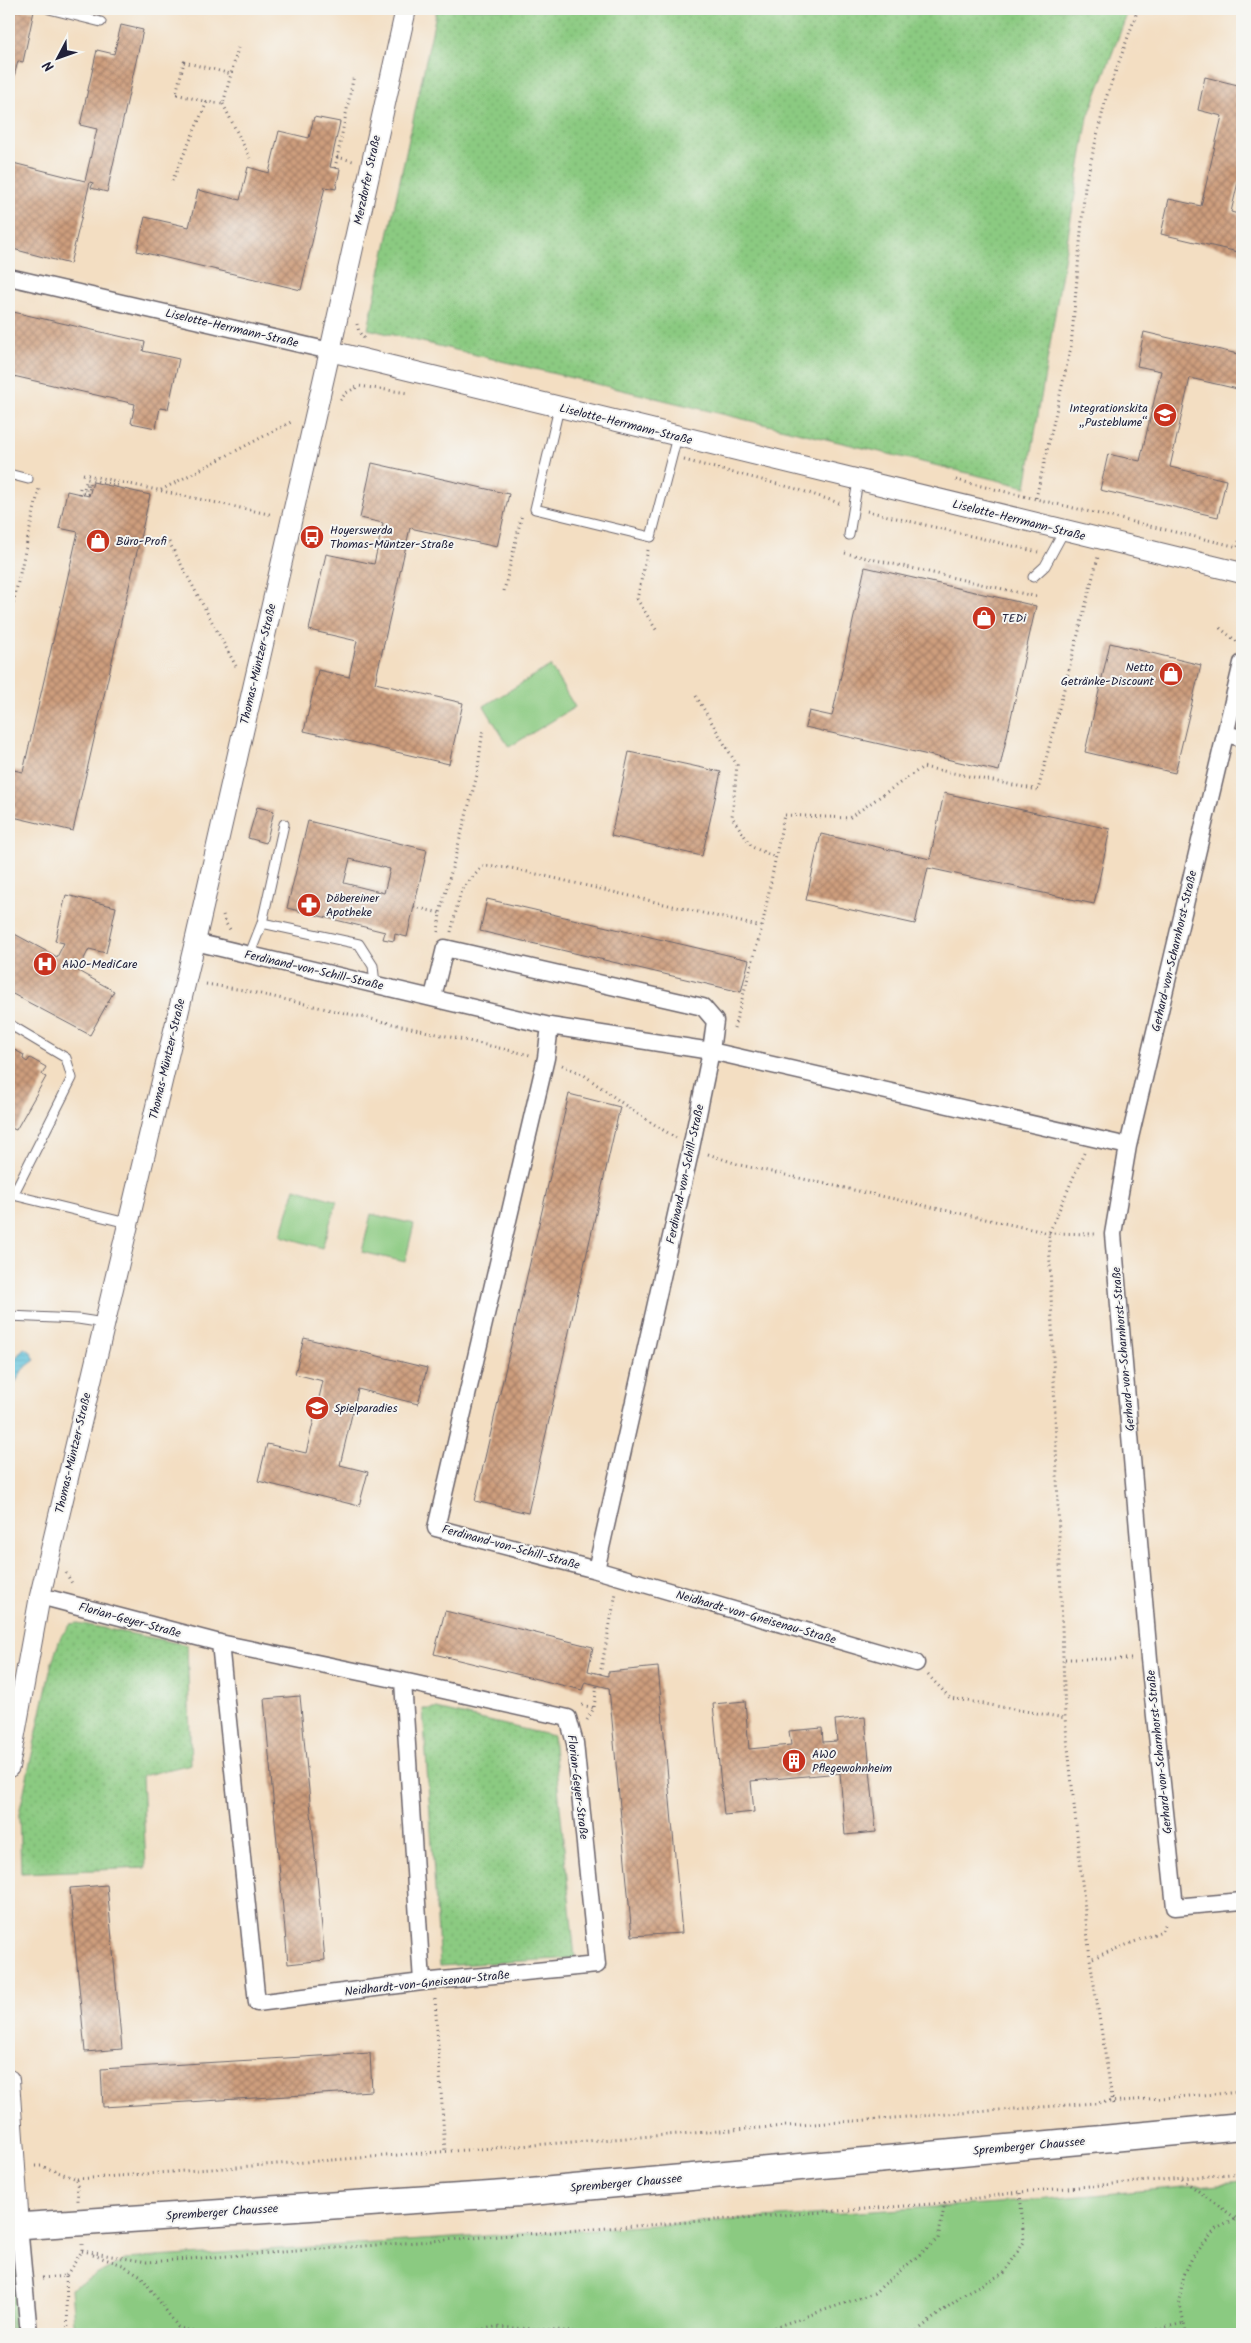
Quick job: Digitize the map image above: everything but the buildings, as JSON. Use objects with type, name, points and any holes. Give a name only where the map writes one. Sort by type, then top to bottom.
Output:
[{"type":"main road","name":"Spremberger Chaussee","points":[[14,2226],[520,2193],[1242,2126]]},
{"type":"street","name":"Merzdorfer Straße","points":[[330,351],[406,9]]},
{"type":"street","name":"Liselotte-Herrmann-Straße","points":[[9,277],[330,351],[1242,573]]},
{"type":"street","name":"Thomas-Müntzer-Straße","points":[[9,1767],[40,1596],[195,942],[330,351]]},
{"type":"street","name":"Gerhard-von-Scharnhorst-Straße","points":[[1176,1907],[1149,1659],[1113,1234],[1128,1146],[1242,663]]},
{"type":"street","points":[[1225,734],[1242,738]]},
{"type":"street","name":"Ferdinand-von-Schill-Straße","points":[[195,942],[550,1026],[711,1051],[1128,1146]]},
{"type":"street","name":"Ferdinand-von-Schill-Straße","points":[[445,948],[703,1008],[715,1021],[711,1051],[691,1148],[596,1570],[436,1528],[546,1058],[550,1026]]},
{"type":"street","points":[[433,997],[445,948]]},
{"type":"street","name":"Neidhardt-von-Gneisenau-Straße","points":[[596,1570],[916,1663]]},
{"type":"street","name":"Florian-Geyer-Straße","points":[[40,1596],[220,1643],[568,1718],[575,1743],[597,1965]]},
{"type":"street","name":"Neidhardt-von-Gneisenau-Straße","points":[[220,1643],[258,2003],[428,1981],[597,1965]]},
{"type":"street","points":[[403,1681],[428,1981]]},
{"type":"street","points":[[1176,1907],[1242,1901]]},
{"type":"street","points":[[9,2080],[16,2168],[14,2226],[24,2278],[29,2334]]},
{"type":"lane","points":[[49,9],[101,22]]},
{"type":"lane","points":[[559,408],[536,509],[651,537],[677,437]]},
{"type":"lane","points":[[9,474],[28,478]]},
{"type":"lane","points":[[849,535],[858,481]]},
{"type":"lane","points":[[1033,577],[1046,566],[1064,531]]},
{"type":"lane","points":[[249,956],[262,923],[284,824]]},
{"type":"lane","points":[[262,923],[359,944],[373,966],[375,984]]},
{"type":"lane","points":[[9,1024],[66,1058],[72,1078],[12,1195],[127,1223]]},
{"type":"lane","points":[[9,1316],[78,1319],[104,1323]]},
{"type":"path","points":[[1036,498],[1071,347],[1085,186],[1106,98],[1138,9]]},
{"type":"path","points":[[238,48],[223,104],[250,158]]},
{"type":"path","points":[[223,104],[176,94],[184,62],[231,74]]},
{"type":"path","points":[[335,168],[354,75]]},
{"type":"path","points":[[172,181],[207,102]]},
{"type":"path","points":[[337,157],[356,161]]},
{"type":"path","points":[[356,319],[359,332],[367,341]]},
{"type":"path","points":[[336,404],[346,393],[359,386],[418,395]]},
{"type":"path","points":[[160,491],[296,419]]},
{"type":"path","points":[[672,457],[797,489],[854,508],[1051,555]]},
{"type":"path","points":[[83,474],[274,515]]},
{"type":"path","points":[[80,488],[79,494],[88,494],[90,483],[88,483],[86,493],[83,492],[86,479],[120,486]]},
{"type":"path","points":[[948,479],[1036,498],[1238,547],[1242,527]]},
{"type":"path","points":[[9,622],[40,486]]},
{"type":"path","points":[[651,537],[636,599],[657,631]]},
{"type":"path","points":[[728,1055],[762,927],[784,814],[849,818],[923,767],[1038,790],[1102,540]]},
{"type":"path","points":[[169,542],[239,670]]},
{"type":"path","points":[[845,553],[1038,597]]},
{"type":"path","points":[[1220,628],[1242,646]]},
{"type":"path","points":[[9,696],[9,703]]},
{"type":"path","points":[[696,696],[737,765],[732,817],[752,847],[775,857]]},
{"type":"path","points":[[483,729],[477,775],[440,913],[436,942],[445,948],[461,890],[483,866],[511,868],[762,927]]},
{"type":"path","points":[[9,734],[11,736],[9,748]]},
{"type":"path","points":[[414,907],[440,913]]},
{"type":"path","points":[[223,913],[225,922],[233,933]]},
{"type":"path","points":[[203,994],[205,984],[243,990],[546,1058],[584,1075],[633,1111],[691,1148],[740,1165],[1049,1232],[1113,1234]]},
{"type":"path","points":[[1090,1138],[1049,1232],[1065,1659],[1065,1718],[1090,1959],[1113,2104]]},
{"type":"path","points":[[67,1566],[67,1577],[76,1589]]},
{"type":"path","points":[[600,1674],[619,1578]]},
{"type":"path","points":[[1065,1659],[1149,1659]]},
{"type":"path","points":[[916,1663],[950,1698],[1065,1718]]},
{"type":"path","points":[[575,1703],[594,1708]]},
{"type":"path","points":[[1090,1959],[1162,1931],[1176,1907]]},
{"type":"path","points":[[428,1981],[445,2152]]},
{"type":"path","points":[[16,2168],[41,2166],[77,2179],[1113,2104],[1242,2092]]},
{"type":"path","points":[[82,2252],[147,2262],[945,2203],[1020,2192],[1242,2173]]},
{"type":"path","points":[[1182,2178],[1242,2223]]},
{"type":"path","points":[[68,2334],[66,2276],[82,2252],[77,2179]]},
{"type":"path","points":[[913,2334],[967,2292],[1004,2273],[1024,2242],[1020,2192]]},
{"type":"path","points":[[755,2334],[874,2293],[938,2239],[945,2203]]},
{"type":"path","points":[[1186,2334],[1179,2300],[1184,2275],[1192,2258],[1216,2229],[1236,2219]]},
{"type":"path","points":[[82,2252],[123,2265],[141,2276],[178,2327],[200,2334]]},
{"type":"path","points":[[24,2278],[66,2276]]},
{"type":"path","points":[[1138,2334],[1184,2323]]},
{"type":"path","points":[[459,2334],[495,2327],[557,2330],[585,2334]]},
{"type":"green space","points":[[437,9],[1129,9],[1088,117],[1026,487],[368,329]]},
{"type":"green space","points":[[550,666],[575,707],[509,747],[484,706]]},
{"type":"green space","points":[[295,1188],[337,1201],[322,1248],[281,1236]]},
{"type":"green space","points":[[371,1214],[414,1224],[405,1262],[362,1252]]},
{"type":"green space","points":[[78,1623],[187,1645],[191,1764],[142,1776],[146,1868],[21,1873],[19,1814],[52,1662],[61,1636],[71,1624]]},
{"type":"green space","points":[[423,1709],[437,1709],[553,1736],[575,1958],[440,1966]]},
{"type":"green space","points":[[1242,2182],[1242,2334],[75,2334],[71,2289],[125,2259],[1013,2202]]},
{"type":"green space","points":[[17,2229],[26,2334],[9,2334],[9,2230]]},
{"type":"water","points":[[24,1348],[31,1352],[35,1360],[23,1369],[13,1387],[9,1388],[9,1366]]},
{"type":"place","name":"Integrationskita „Pusteblume“","points":[[1165,415]]},
{"type":"place","name":"Hoyerswerda Thomas-Müntzer-Straße","points":[[312,537]]},
{"type":"place","name":"Büro-Profi","points":[[98,541]]},
{"type":"place","name":"TEDi","points":[[984,618]]},
{"type":"place","name":"Netto Getränke-Discount","points":[[1171,674]]},
{"type":"place","name":"Döbereiner Apotheke","points":[[309,905]]},
{"type":"place","name":"AWO-MediCare","points":[[45,964]]},
{"type":"place","name":"Spielparadies","points":[[317,1408]]},
{"type":"place","name":"AWO Pflegewohnheim","points":[[794,1761]]}]
